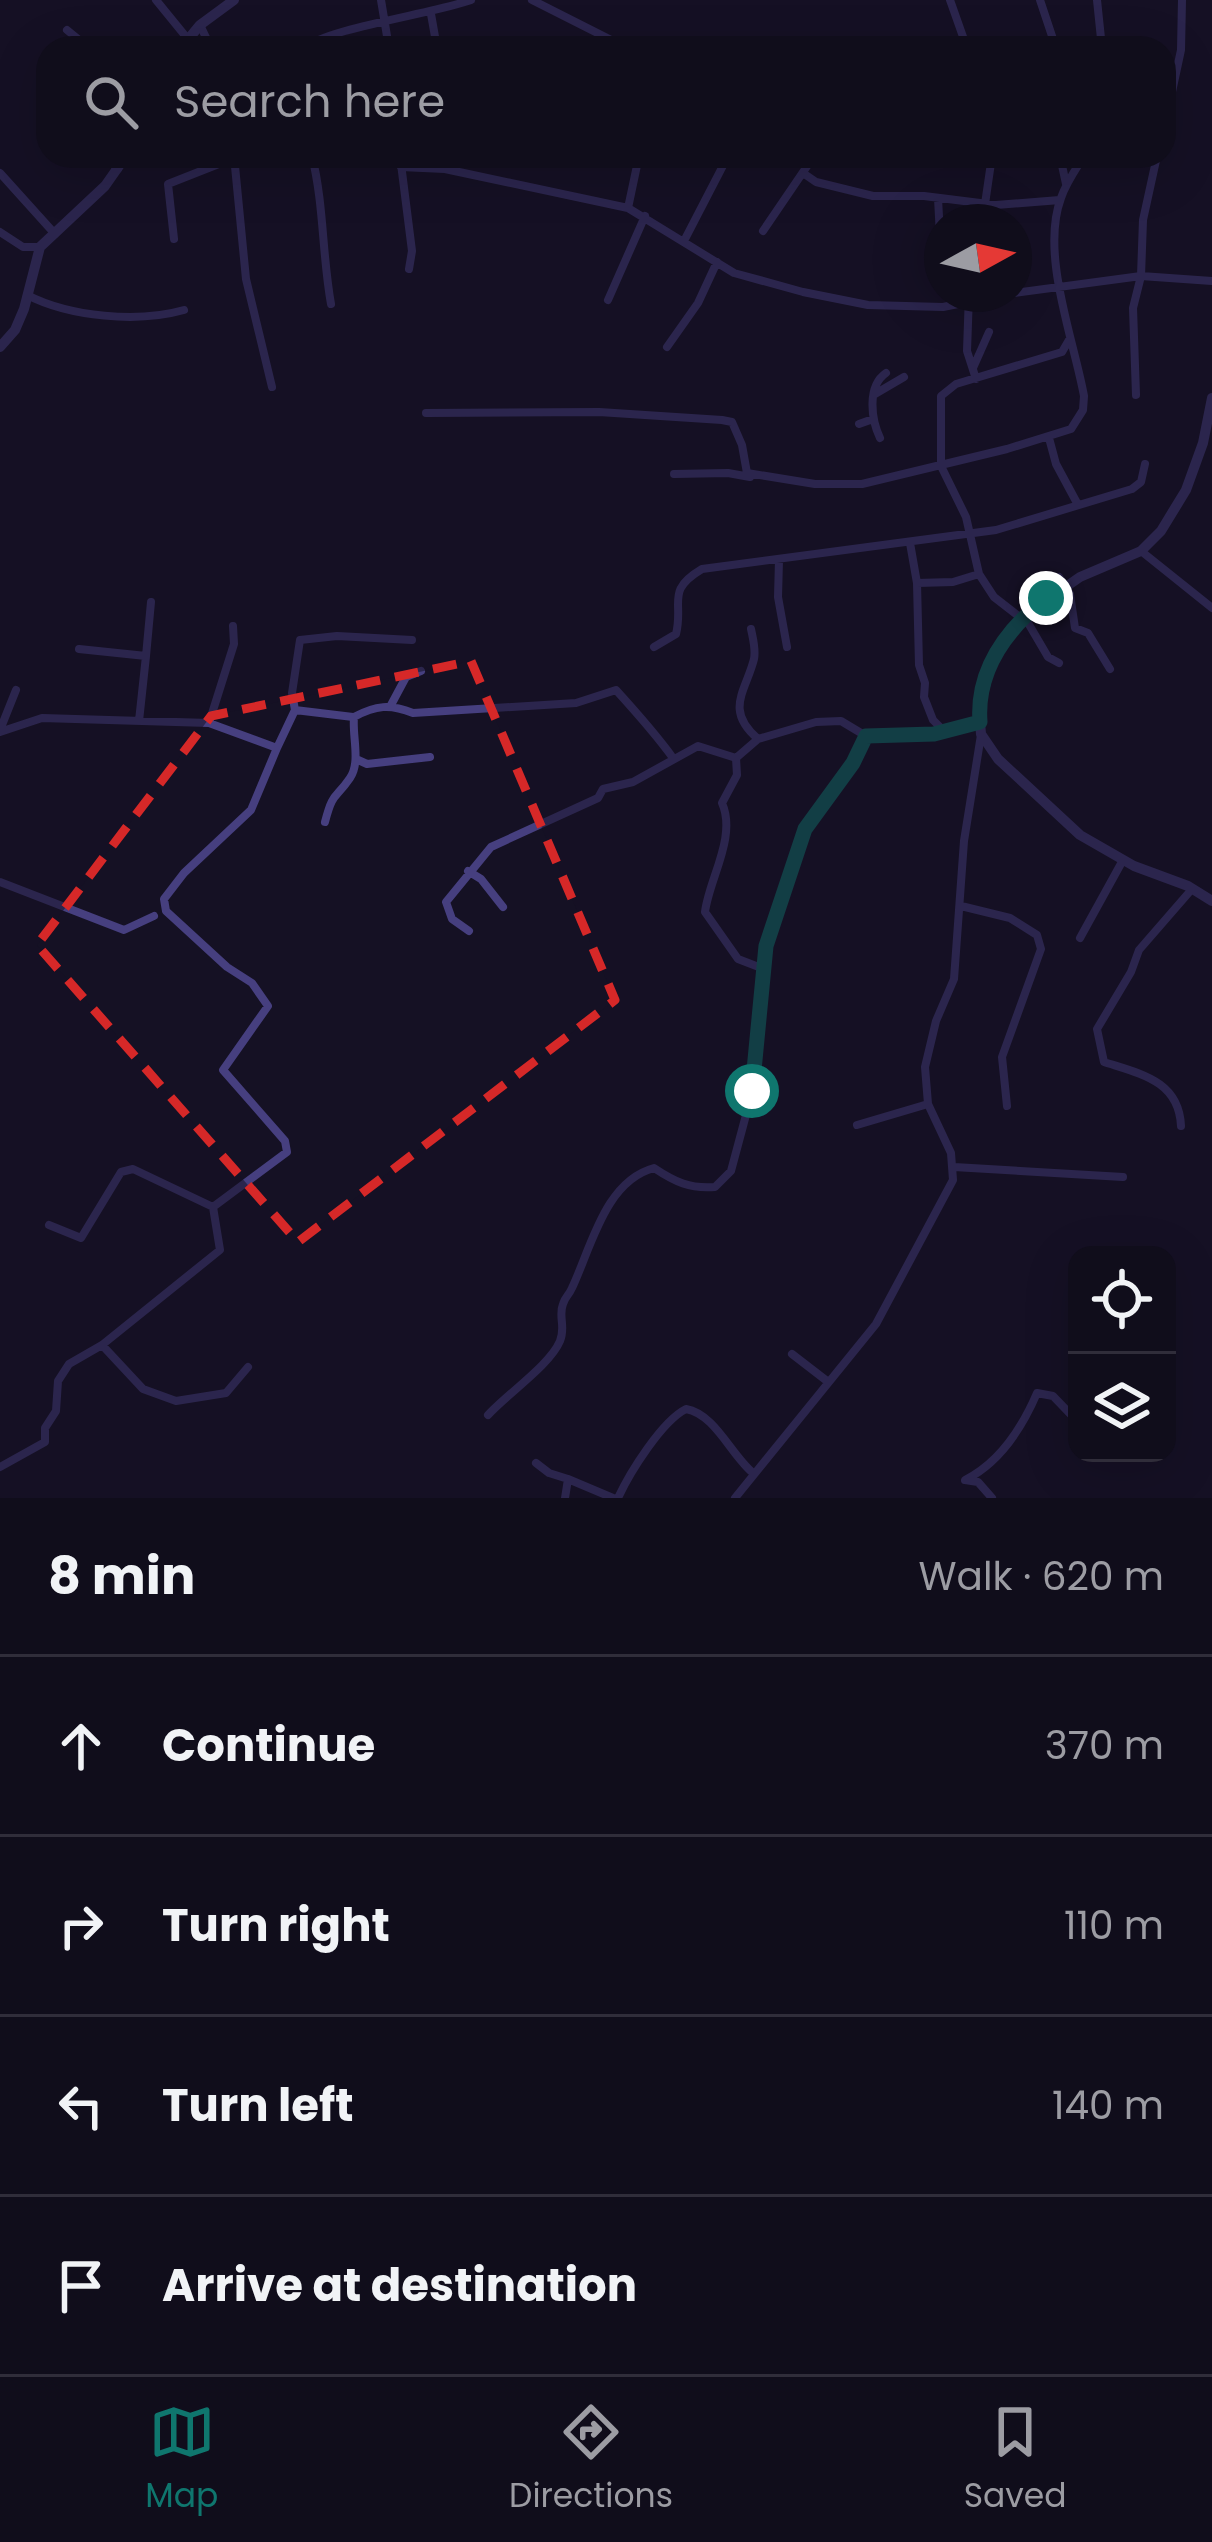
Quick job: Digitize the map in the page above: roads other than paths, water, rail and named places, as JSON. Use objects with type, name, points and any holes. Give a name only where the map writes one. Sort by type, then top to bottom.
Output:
[{"type":"street","points":[[156,0],[179,36]]},
{"type":"street","points":[[190,36],[234,0]]},
{"type":"street","points":[[381,0],[388,36]]},
{"type":"street","points":[[333,36],[472,0]]},
{"type":"street","points":[[532,0],[603,36]]},
{"type":"street","points":[[950,0],[963,36]]},
{"type":"street","points":[[1040,0],[1052,36]]},
{"type":"street","points":[[1097,0],[1101,36]]},
{"type":"street","points":[[1176,70],[1182,0]]},
{"type":"street","points":[[431,14],[435,36]]},
{"type":"street","points":[[200,25],[205,36]]},
{"type":"street","points":[[67,29],[75,36]]},
{"type":"street","points":[[174,238],[168,184],[207,168]]},
{"type":"street","points":[[235,168],[246,279],[272,387]]},
{"type":"street","points":[[315,168],[331,304]]},
{"type":"street","points":[[402,168],[412,251],[409,269]]},
{"type":"street","points":[[440,168],[628,208],[763,283],[868,305],[924,307]]},
{"type":"street","points":[[628,208],[637,168]]},
{"type":"street","points":[[684,241],[722,168]]},
{"type":"street","points":[[763,231],[806,168]]},
{"type":"street","points":[[986,204],[990,168]]},
{"type":"street","points":[[1062,168],[1066,187]]},
{"type":"street","points":[[674,474],[728,473],[841,486],[941,466],[1071,429],[1084,396],[1058,285],[1060,200],[1077,168]]},
{"type":"street","points":[[1136,395],[1132,329],[1154,168]]},
{"type":"street","points":[[0,347],[15,330],[40,248],[118,169]]},
{"type":"street","points":[[0,173],[55,234]]},
{"type":"street","points":[[803,173],[816,182],[873,196],[986,204],[1060,200]]},
{"type":"street","points":[[938,198],[938,204]]},
{"type":"street","points":[[608,300],[645,216]]},
{"type":"street","points":[[0,232],[22,247],[40,248]]},
{"type":"street","points":[[667,347],[718,262]]},
{"type":"street","points":[[1032,289],[1142,276],[1212,281]]},
{"type":"street","points":[[27,295],[100,314],[165,315],[184,310]]},
{"type":"street","points":[[967,312],[967,352],[976,379]]},
{"type":"street","points":[[0,324],[15,330]]},
{"type":"street","points":[[973,368],[989,332]]},
{"type":"street","points":[[1059,663],[1048,657],[1022,617],[994,597],[979,574],[970,533],[941,466],[941,396],[947,388],[1062,352],[1070,338]]},
{"type":"street","points":[[880,438],[873,419],[875,382],[886,373]]},
{"type":"street","points":[[874,394],[904,377]]},
{"type":"street","points":[[735,1498],[876,1324],[947,1196],[954,1167],[928,1104],[925,1066],[936,1021],[954,979],[964,841],[982,690],[992,659],[1022,617],[1062,581],[1141,550],[1161,531],[1207,445],[1212,398]]},
{"type":"street","points":[[426,413],[599,412],[722,420],[732,422],[747,473],[758,477]]},
{"type":"street","points":[[859,424],[873,419]]},
{"type":"street","points":[[1048,438],[1056,464],[1078,503]]},
{"type":"street","points":[[654,647],[676,634],[676,597],[681,584],[702,569],[996,530],[1137,486],[1145,464]]},
{"type":"street","points":[[910,543],[926,708],[945,732]]},
{"type":"street","points":[[1141,550],[1212,608]]},
{"type":"street","points":[[779,560],[778,597],[787,647]]},
{"type":"street","points":[[917,583],[952,582],[979,574]]},
{"type":"street","points":[[1062,581],[1075,628],[1088,633],[1110,669]]},
{"type":"street","points":[[139,721],[151,602]]},
{"type":"street","points":[[209,722],[233,644],[233,626]]},
{"type":"street","points":[[752,629],[755,655],[739,693],[740,713],[758,739]]},
{"type":"street","points":[[213,1207],[287,1152],[285,1141],[223,1070],[268,1006],[252,983],[227,967],[166,910],[164,899],[184,873],[251,809],[295,710],[292,693],[300,640],[337,636],[412,640]]},
{"type":"street","points":[[79,649],[146,656]]},
{"type":"street","points":[[391,705],[406,677],[422,671]]},
{"type":"street","points":[[0,731],[16,690]]},
{"type":"street","points":[[295,710],[354,717],[391,705],[413,713],[576,704],[616,690],[673,758]]},
{"type":"street","points":[[326,822],[332,796],[350,777],[356,759],[354,717]]},
{"type":"street","points":[[0,731],[42,718],[209,722],[277,748]]},
{"type":"street","points":[[736,758],[758,739],[816,722],[841,721],[866,736],[980,728]]},
{"type":"street","points":[[980,728],[998,759],[1080,835],[1212,901]]},
{"type":"street","points":[[488,1415],[559,1344],[563,1302],[584,1252],[624,1187],[641,1171],[654,1168],[680,1185],[700,1189],[715,1187],[730,1171],[752,1091],[766,946],[805,829],[853,763],[866,736]]},
{"type":"street","points":[[470,931],[452,919],[446,902],[491,847],[698,746],[736,758]]},
{"type":"street","points":[[356,759],[368,764],[430,757]]},
{"type":"street","points":[[736,758],[737,775],[722,803],[726,813],[720,865],[705,912],[738,959],[764,969]]},
{"type":"street","points":[[1080,938],[1123,860]]},
{"type":"street","points":[[468,871],[482,879],[502,907]]},
{"type":"street","points":[[0,882],[124,930],[154,916]]},
{"type":"street","points":[[1181,1126],[1180,1105],[1166,1087],[1104,1062],[1097,1029],[1139,950],[1192,889]]},
{"type":"street","points":[[961,906],[1010,918],[1037,935],[1041,949],[1002,1057],[1007,1106]]},
{"type":"street","points":[[856,1125],[928,1104]]},
{"type":"street","points":[[954,1167],[1123,1178]]},
{"type":"street","points":[[49,1225],[81,1238],[121,1172],[133,1168],[213,1207]]},
{"type":"street","points":[[0,1466],[45,1442],[45,1428],[56,1411],[58,1382],[69,1364],[102,1345],[220,1250],[213,1207]]},
{"type":"street","points":[[102,1345],[143,1389],[176,1401],[226,1393],[248,1367]]},
{"type":"street","points":[[792,1354],[827,1381]]},
{"type":"street","points":[[992,1498],[978,1482],[965,1480],[983,1471],[1024,1423],[1036,1394],[1053,1396],[1068,1411]]},
{"type":"street","points":[[536,1462],[549,1473],[616,1498],[657,1435],[686,1408],[702,1414],[736,1460],[753,1473]]},
{"type":"street","points":[[566,1498],[568,1479]]}]
